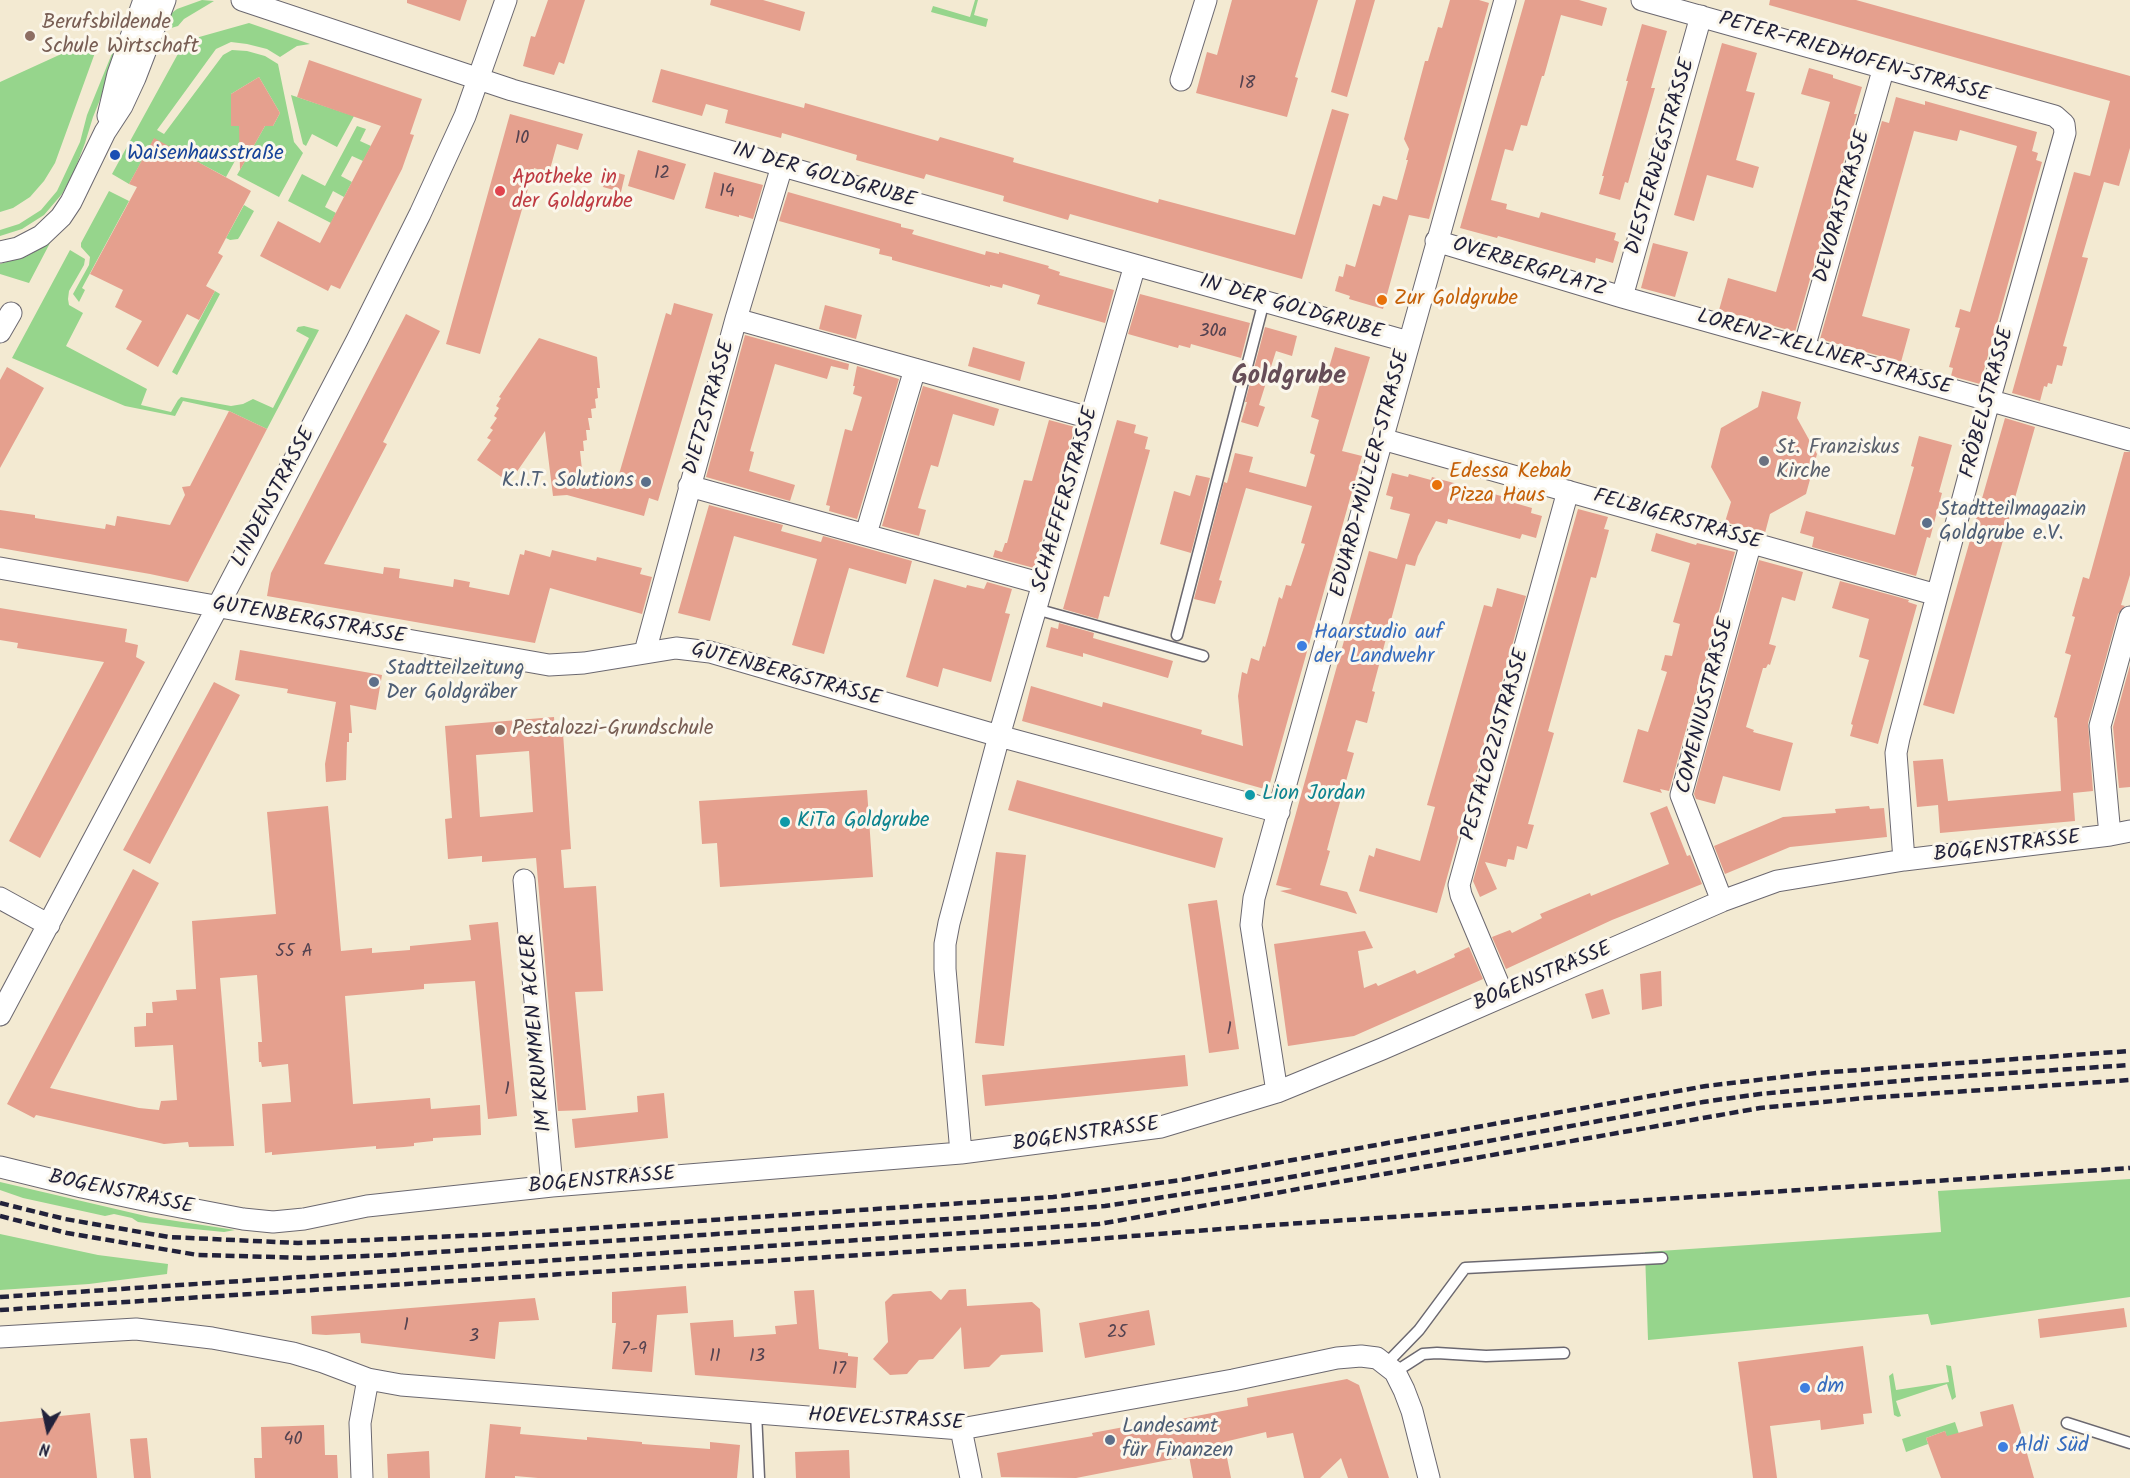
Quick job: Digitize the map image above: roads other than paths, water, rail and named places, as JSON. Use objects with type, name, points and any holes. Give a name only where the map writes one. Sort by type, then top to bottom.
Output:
[{"type":"street","points":[[105,132],[117,74],[144,0]]},
{"type":"street","points":[[0,252],[18,248],[40,236],[61,217],[71,202],[105,132],[135,78],[165,0]]},
{"type":"street","name":"IN DER GOLDGRUBE","points":[[242,0],[478,79],[1409,342]]},
{"type":"street","name":"LINDENSTRASSE","points":[[0,1015],[218,606],[420,214],[465,116],[506,0]]},
{"type":"street","points":[[1181,80],[1206,0]]},
{"type":"street","name":"EDUARD-MÜLLER-STRASSE","points":[[1277,1092],[1251,925],[1254,898],[1505,0]]},
{"type":"street","name":"PETER-FRIEDHOFEN-STRASSE","points":[[1642,0],[2055,116],[2064,124]]},
{"type":"street","name":"DIESTERWEGSTRASSE","points":[[1622,297],[1701,16]]},
{"type":"street","name":"DEVORASTRASSE","points":[[1804,348],[1884,67]]},
{"type":"street","name":"FRÖBELSTRASSE","points":[[1904,860],[1896,753],[1911,689],[1989,401],[2065,133],[2064,124]]},
{"type":"street","name":"DIETZSTRASSE","points":[[645,652],[736,319],[782,166]]},
{"type":"street","name":"OVERBERGPLATZ","points":[[1436,241],[1622,297]]},
{"type":"street","name":"SCHAEFFERSTRASSE","points":[[961,1153],[945,969],[945,944],[949,923],[999,736],[1135,265]]},
{"type":"street","name":"LORENZ-KELLNER-STRASSE","points":[[1622,297],[2130,440]]},
{"type":"street","points":[[0,332],[10,313]]},
{"type":"street","points":[[736,319],[1090,418]]},
{"type":"street","points":[[866,534],[915,369]]},
{"type":"street","name":"FELBIGERSTRASSE","points":[[1382,439],[1937,595]]},
{"type":"street","points":[[689,486],[1043,584]]},
{"type":"street","name":"PESTALOZZISTRASSE","points":[[1503,995],[1461,895],[1459,885],[1568,490]]},
{"type":"street","name":"COMENIUSSTRASSE","points":[[1722,901],[1681,795],[1751,542]]},
{"type":"street","name":"GUTENBERGSTRASSE","points":[[0,568],[549,665],[584,663],[676,648],[710,652],[999,736],[1279,812]]},
{"type":"street","points":[[2120,833],[2100,726],[2130,617]]},
{"type":"street","name":"BOGENSTRASSE","points":[[0,1167],[94,1190],[243,1219],[290,1221],[367,1206],[552,1186],[961,1153],[1161,1127],[1277,1092],[1382,1049],[1722,901],[1777,881],[1904,860],[2120,833]]},
{"type":"street","name":"IM KRUMMEN ACKER","points":[[524,880],[552,1186]]},
{"type":"street","points":[[0,898],[49,925]]},
{"type":"street","name":"HOEVELSTRASSE","points":[[0,1337],[147,1330],[212,1338],[293,1353],[368,1379],[401,1385],[961,1429],[1233,1380],[1337,1358],[1361,1356],[1377,1358],[1390,1368]]},
{"type":"street","points":[[1390,1368],[1404,1390],[1412,1411],[1430,1478]]},
{"type":"street","points":[[362,1478],[360,1423],[368,1379]]},
{"type":"street","points":[[961,1429],[971,1478]]},
{"type":"lane","points":[[1177,635],[1264,301]]},
{"type":"lane","points":[[1036,609],[1203,656]]},
{"type":"lane","points":[[1390,1368],[1465,1268],[1662,1258]]},
{"type":"lane","points":[[1390,1368],[1423,1354],[1486,1356],[1563,1353]]},
{"type":"lane","points":[[756,1412],[759,1478]]},
{"type":"lane","points":[[2067,1423],[2130,1443]]},
{"type":"railway","points":[[0,1203],[65,1219],[169,1237],[298,1243],[505,1234],[1053,1197],[1181,1180],[1706,1086],[1817,1073],[2130,1051]]},
{"type":"railway","points":[[0,1216],[67,1233],[198,1255],[311,1258],[392,1255],[980,1217],[1105,1206],[1269,1181],[1703,1102],[1760,1094],[1920,1079],[2130,1065]]},
{"type":"railway","points":[[0,1297],[1099,1224],[1760,1108],[1865,1098],[2130,1080]]},
{"type":"railway","points":[[0,1310],[1032,1244],[1272,1225],[2130,1168]]},
{"type":"place","name":"Berufsbildende Schule Wirtschaft","points":[[30,36]]},
{"type":"place","name":"Waisenhausstraße","points":[[115,155]]},
{"type":"place","name":"Apotheke in der Goldgrube","points":[[500,191]]},
{"type":"place","name":"Zur Goldgrube","points":[[1382,300]]},
{"type":"place","name":"St. Franziskus Kirche","points":[[1764,461]]},
{"type":"place","name":"K.I.T. Solutions","points":[[646,482]]},
{"type":"place","name":"Edessa Kebab Pizza Haus","points":[[1437,485]]},
{"type":"place","name":"Stadtteilmagazin Goldgrube e.V.","points":[[1927,523]]},
{"type":"place","name":"Haarstudio auf der Landwehr","points":[[1302,646]]},
{"type":"place","name":"Stadtteilzeitung Der Goldgräber","points":[[374,682]]},
{"type":"place","name":"Pestalozzi-Grundschule","points":[[500,730]]},
{"type":"place","name":"Lion Jordan","points":[[1250,795]]},
{"type":"place","name":"KiTa Goldgrube","points":[[785,822]]},
{"type":"place","name":"dm","points":[[1805,1388]]},
{"type":"place","name":"Landesamt für Finanzen","points":[[1110,1440]]},
{"type":"place","name":"Aldi Süd","points":[[2003,1447]]},
{"type":"district","name":"Goldgrube","points":[[1289,378]]}]
